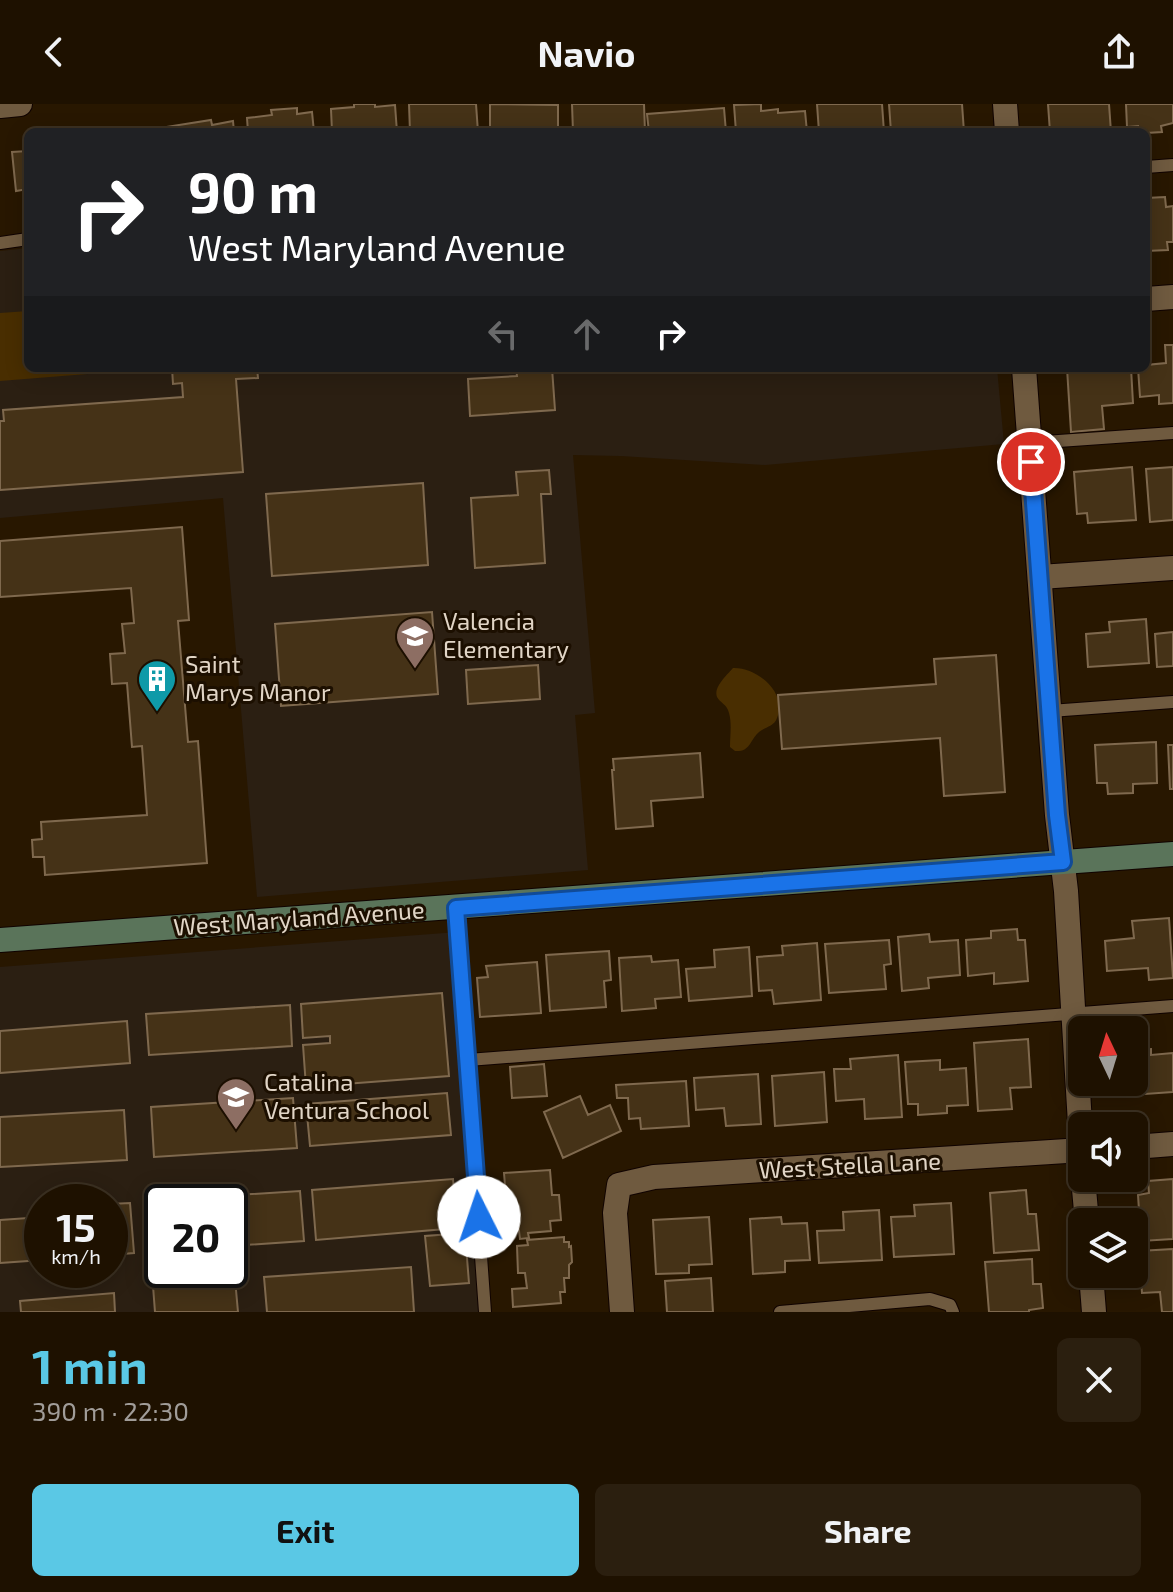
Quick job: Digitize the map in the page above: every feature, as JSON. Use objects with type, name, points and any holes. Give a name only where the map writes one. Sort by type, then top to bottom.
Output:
[{"type":"street","points":[[0,106],[20,104]]},
{"type":"street","points":[[1005,104],[1007,128]]},
{"type":"street","points":[[1150,299],[1173,297]]},
{"type":"street","points":[[1024,372],[1057,815],[1066,891],[1079,1112]]},
{"type":"street","points":[[1040,577],[1173,568]]},
{"type":"street","name":"West Maryland Avenue","points":[[0,940],[1173,854]]},
{"type":"street","points":[[1148,1146],[1173,1144]]},
{"type":"street","name":"West Stella Lane","points":[[622,1312],[615,1213],[619,1185],[654,1177],[1068,1151]]},
{"type":"street","points":[[1092,1288],[1094,1312]]},
{"type":"lane","points":[[1150,167],[1173,165]]},
{"type":"lane","points":[[0,243],[24,240]]},
{"type":"lane","points":[[1030,443],[1173,433]]},
{"type":"lane","points":[[1050,711],[1173,702]]},
{"type":"lane","points":[[456,908],[485,1312]]},
{"type":"lane","points":[[468,1060],[1173,1006]]},
{"type":"lane","points":[[780,1312],[930,1299],[950,1305],[953,1312]]},
{"type":"shaded area","name":"Valencia Elementary","points":[[24,248],[24,372],[997,372],[1004,444],[765,465],[573,455],[595,713],[575,715],[588,870],[257,897],[223,498],[0,518],[0,251]]},
{"type":"shaded area","points":[[24,311],[24,372],[100,373],[0,381],[0,313]]},
{"type":"shaded area","points":[[733,668],[751,672],[768,683],[778,699],[779,708],[774,723],[760,731],[740,751],[730,747],[729,713],[716,693]]},
{"type":"shaded area","name":"Catalina Ventura School","points":[[458,932],[485,1312],[0,1312],[0,967]]},
{"type":"building","points":[[354,104],[375,104],[375,107],[395,105],[397,128],[332,128],[331,109],[354,107]]},
{"type":"building","points":[[409,104],[476,104],[478,128],[410,128]]},
{"type":"building","points":[[490,104],[558,105],[558,128],[490,128]]},
{"type":"building","points":[[572,104],[644,104],[645,128],[573,128]]},
{"type":"building","points":[[761,104],[761,111],[778,109],[778,113],[805,111],[807,128],[736,128],[734,105]]},
{"type":"building","points":[[817,104],[882,104],[884,128],[819,128]]},
{"type":"building","points":[[889,104],[962,104],[964,128],[891,128]]},
{"type":"building","points":[[1048,104],[1109,104],[1111,128],[1050,128]]},
{"type":"building","points":[[1126,104],[1173,104],[1173,123],[1161,126],[1162,132],[1150,133],[1150,128],[1138,126],[1127,127]]},
{"type":"building","points":[[297,108],[297,114],[312,112],[314,128],[248,128],[247,118],[272,115],[271,110]]},
{"type":"building","points":[[724,108],[726,128],[649,128],[647,114]]},
{"type":"building","points":[[211,120],[212,125],[233,121],[234,128],[166,128]]},
{"type":"building","points":[[24,151],[24,190],[16,191],[12,152]]},
{"type":"building","points":[[1165,197],[1166,207],[1173,206],[1173,242],[1167,242],[1168,250],[1150,251],[1150,198]]},
{"type":"building","points":[[1165,345],[1173,345],[1173,403],[1159,404],[1159,395],[1140,397],[1138,372],[1150,372],[1150,365],[1166,363]]},
{"type":"building","points":[[172,372],[257,372],[258,378],[236,379],[243,472],[0,490],[0,421],[4,421],[3,410],[183,397],[182,383],[173,384]]},
{"type":"building","points":[[516,372],[552,372],[555,410],[470,416],[468,379],[517,376]]},
{"type":"building","points":[[1067,372],[1131,372],[1133,403],[1102,406],[1104,429],[1071,432]]},
{"type":"building","points":[[1132,467],[1136,520],[1088,523],[1087,513],[1077,514],[1074,472]]},
{"type":"building","points":[[1173,467],[1173,520],[1150,522],[1146,469]]},
{"type":"building","points":[[549,470],[551,494],[541,494],[545,563],[475,568],[471,498],[518,495],[516,472]]},
{"type":"building","points":[[423,483],[428,565],[272,576],[266,494]]},
{"type":"building","name":"Saint Marys Manor","points":[[182,527],[189,620],[178,621],[188,742],[198,741],[207,863],[45,875],[44,857],[33,857],[32,840],[42,839],[41,822],[147,815],[142,746],[132,747],[127,683],[112,684],[110,654],[125,653],[122,624],[134,623],[131,588],[0,597],[0,541]]},
{"type":"building","points":[[432,612],[438,694],[281,706],[275,624]]},
{"type":"building","points":[[1146,619],[1149,663],[1088,667],[1086,634],[1110,632],[1109,622]]},
{"type":"building","points":[[1173,632],[1173,666],[1157,667],[1155,634]]},
{"type":"building","points":[[996,655],[1005,792],[944,796],[940,738],[782,749],[778,695],[936,684],[934,659]]},
{"type":"building","points":[[538,665],[540,699],[468,704],[466,670]]},
{"type":"building","points":[[1156,742],[1157,783],[1133,784],[1133,793],[1108,794],[1107,783],[1097,783],[1095,745]]},
{"type":"building","points":[[1168,745],[1173,745],[1173,789],[1170,789]]},
{"type":"building","points":[[700,753],[703,797],[651,801],[653,826],[616,829],[613,759]]},
{"type":"building","points":[[1169,918],[1173,978],[1149,980],[1148,968],[1107,971],[1105,941],[1134,938],[1132,921]]},
{"type":"building","points":[[1017,929],[1018,940],[1025,940],[1028,981],[994,984],[994,973],[968,976],[966,940],[991,938],[991,931]]},
{"type":"building","points":[[929,934],[930,942],[958,940],[960,975],[928,978],[929,988],[902,991],[898,937]]},
{"type":"building","points":[[889,940],[891,964],[884,965],[886,989],[829,993],[825,944]]},
{"type":"building","points":[[817,943],[821,1000],[774,1004],[772,990],[759,991],[757,957],[783,955],[782,946]]},
{"type":"building","points":[[749,947],[752,996],[689,1001],[686,969],[715,967],[714,950]]},
{"type":"building","points":[[609,951],[611,980],[604,981],[606,1007],[550,1011],[546,955]]},
{"type":"building","points":[[651,956],[652,962],[678,960],[681,997],[655,999],[656,1008],[622,1011],[619,958]]},
{"type":"building","points":[[537,962],[541,1013],[480,1017],[477,978],[488,977],[486,966]]},
{"type":"building","points":[[442,993],[449,1076],[306,1087],[303,1045],[330,1043],[330,1036],[303,1038],[301,1004]]},
{"type":"building","points":[[290,1005],[292,1046],[149,1055],[146,1014]]},
{"type":"building","points":[[127,1021],[130,1063],[0,1073],[0,1031]]},
{"type":"building","points":[[1028,1039],[1031,1087],[1010,1088],[1012,1109],[978,1111],[974,1043]]},
{"type":"building","points":[[1148,1049],[1151,1049],[1151,1055],[1173,1053],[1173,1092],[1148,1094]]},
{"type":"building","points":[[898,1055],[902,1117],[865,1119],[864,1099],[836,1101],[834,1069],[851,1069],[850,1059]]},
{"type":"building","points":[[940,1060],[940,1070],[966,1068],[968,1105],[947,1106],[947,1113],[918,1115],[918,1104],[908,1104],[905,1062]]},
{"type":"building","points":[[544,1064],[547,1096],[512,1098],[510,1067]]},
{"type":"building","points":[[824,1072],[827,1122],[775,1126],[772,1076]]},
{"type":"building","points":[[758,1074],[761,1124],[726,1126],[724,1108],[696,1110],[694,1078]]},
{"type":"building","points":[[686,1081],[689,1126],[641,1129],[640,1118],[629,1119],[628,1098],[617,1098],[616,1085]]},
{"type":"building","points":[[447,1093],[451,1135],[310,1146],[306,1104]]},
{"type":"building","points":[[580,1096],[588,1115],[610,1105],[621,1131],[563,1158],[544,1112]]},
{"type":"building","points":[[293,1098],[297,1148],[154,1157],[151,1107]]},
{"type":"building","points":[[124,1110],[127,1160],[0,1167],[0,1117]]},
{"type":"building","points":[[550,1170],[552,1195],[559,1195],[561,1220],[550,1221],[551,1231],[528,1233],[529,1238],[520,1239],[518,1222],[508,1223],[504,1173]]},
{"type":"building","points":[[453,1179],[457,1228],[316,1240],[312,1190]]},
{"type":"building","points":[[1173,1179],[1173,1239],[1148,1241],[1148,1208],[1139,1208],[1138,1195],[1149,1193],[1148,1181]]},
{"type":"building","points":[[1026,1190],[1028,1214],[1036,1214],[1039,1250],[994,1253],[990,1193]]},
{"type":"building","points":[[300,1191],[304,1241],[248,1245],[248,1194]]},
{"type":"building","points":[[128,1203],[134,1253],[128,1254]]},
{"type":"building","points":[[951,1203],[954,1254],[894,1257],[891,1217],[915,1216],[914,1205]]},
{"type":"building","points":[[879,1210],[882,1260],[819,1263],[817,1231],[844,1230],[843,1212]]},
{"type":"building","points":[[709,1217],[712,1264],[689,1265],[689,1273],[656,1274],[653,1220]]},
{"type":"building","points":[[781,1217],[782,1224],[807,1223],[810,1260],[785,1261],[785,1272],[753,1274],[750,1219]]},
{"type":"building","points":[[24,1218],[24,1261],[0,1263],[0,1220]]},
{"type":"building","points":[[465,1233],[469,1283],[430,1286],[425,1236]]},
{"type":"building","points":[[564,1237],[564,1242],[569,1242],[571,1246],[572,1262],[569,1278],[564,1278],[565,1292],[560,1292],[561,1303],[513,1307],[512,1289],[527,1288],[525,1273],[518,1273],[517,1246],[528,1245],[527,1240]]},
{"type":"building","points":[[1173,1249],[1173,1312],[1162,1312],[1160,1292],[1142,1293],[1142,1288],[1148,1288],[1148,1250]]},
{"type":"building","points":[[1032,1259],[1033,1284],[1041,1284],[1043,1308],[1029,1312],[989,1312],[985,1262]]},
{"type":"building","points":[[411,1267],[414,1312],[267,1312],[264,1277]]},
{"type":"building","points":[[711,1278],[713,1312],[667,1312],[665,1281]]},
{"type":"building","points":[[153,1288],[236,1288],[238,1312],[155,1312]]},
{"type":"building","points":[[114,1293],[115,1312],[21,1312],[20,1301]]},
{"type":"place","name":"Valencia Elementary","points":[[415,670]]},
{"type":"place","name":"Saint Marys Manor","points":[[157,713]]},
{"type":"place","name":"Catalina Ventura School","points":[[236,1131]]},
{"type":"route","points":[[479,1217],[456,908],[1063,862],[1031,462]]}]
